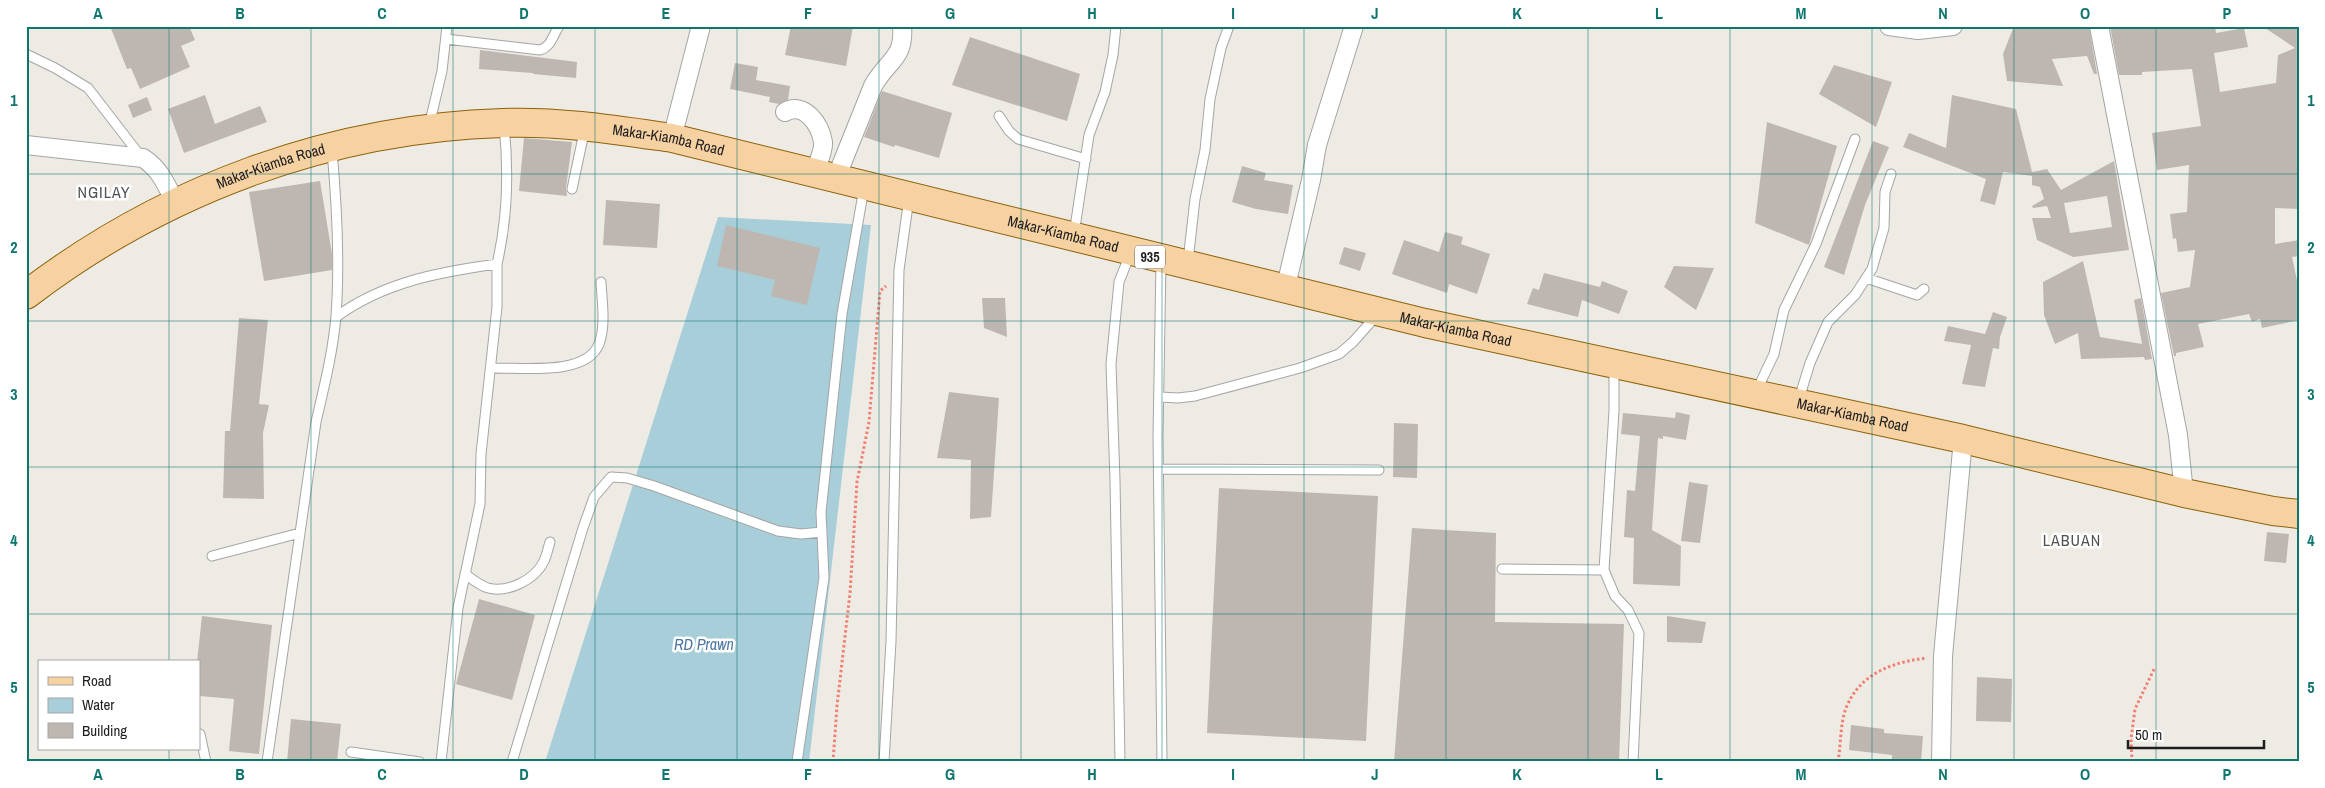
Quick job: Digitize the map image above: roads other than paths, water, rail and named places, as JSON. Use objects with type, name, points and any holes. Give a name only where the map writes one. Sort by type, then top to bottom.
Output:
[{"type":"main road","name":"Makar-Kiamba Road","points":[[26,295],[92,248],[175,202],[249,171],[332,146],[428,128],[503,123],[586,126],[672,138],[1379,312],[1963,439],[2184,494],[2299,514]]},
{"type":"street","points":[[672,138],[700,26]]},
{"type":"street","points":[[826,175],[879,75],[899,52],[903,41],[902,26]]},
{"type":"street","points":[[1284,290],[1311,180],[1317,145],[1354,26]]},
{"type":"street","points":[[1888,26],[1918,30],[1953,26]]},
{"type":"street","points":[[2099,26],[2178,435],[2184,494]]},
{"type":"street","points":[[785,112],[800,109],[812,117],[820,131],[826,175]]},
{"type":"street","points":[[26,145],[143,158],[160,173],[175,202]]},
{"type":"street","points":[[1941,762],[1943,656],[1963,439]]},
{"type":"lane","points":[[428,128],[442,71],[447,26]]},
{"type":"lane","points":[[446,39],[540,50],[546,49],[559,26]]},
{"type":"lane","points":[[1074,237],[1090,135],[1105,92],[1114,55],[1116,26]]},
{"type":"lane","points":[[1162,762],[1160,397],[1174,263],[1195,199],[1205,150],[1210,99],[1229,26]]},
{"type":"lane","points":[[26,54],[55,68],[88,88],[143,158]]},
{"type":"lane","points":[[998,116],[1009,131],[1018,138],[1086,160]]},
{"type":"lane","points":[[442,762],[457,617],[480,504],[481,454],[497,307],[498,264],[507,197],[508,165],[503,123]]},
{"type":"lane","points":[[572,189],[586,126]]},
{"type":"lane","points":[[1756,394],[1774,354],[1784,310],[1816,244],[1855,139]]},
{"type":"lane","points":[[267,762],[316,422],[336,318],[337,202],[332,146]]},
{"type":"lane","points":[[1798,402],[1810,363],[1828,322],[1854,295],[1872,268],[1884,228],[1885,192],[1891,174]]},
{"type":"lane","points":[[797,762],[824,578],[821,512],[842,314],[865,185]]},
{"type":"lane","points":[[884,762],[891,641],[899,270],[909,196]]},
{"type":"lane","points":[[1120,762],[1116,480],[1111,364],[1120,282],[1131,251]]},
{"type":"lane","points":[[336,318],[366,298],[404,282],[443,272],[498,264]]},
{"type":"lane","points":[[1866,278],[1917,295],[1924,289]]},
{"type":"lane","points":[[491,368],[574,365],[588,357],[599,344],[602,323],[601,282]]},
{"type":"lane","points":[[1160,397],[1178,398],[1214,392],[1300,368],[1331,357],[1354,342],[1379,312]]},
{"type":"lane","points":[[1614,364],[1614,421],[1604,570],[1615,596],[1628,610],[1639,633],[1634,762]]},
{"type":"lane","points":[[1159,469],[1379,470]]},
{"type":"lane","points":[[512,762],[583,528],[594,497],[611,477],[627,478],[654,486],[778,531],[801,534],[822,532]]},
{"type":"lane","points":[[212,556],[300,533]]},
{"type":"lane","points":[[465,574],[486,588],[508,589],[521,583],[536,572],[544,562],[550,542]]},
{"type":"lane","points":[[1502,569],[1604,570]]},
{"type":"lane","points":[[200,734],[206,762]]},
{"type":"lane","points":[[351,752],[420,762]]},
{"type":"water","name":"RD Prawn","points":[[718,217],[871,225],[809,762],[545,762]]},
{"type":"district","name":"NGILAY","points":[[104,192]]},
{"type":"district","name":"LABUAN","points":[[2072,540]]}]
